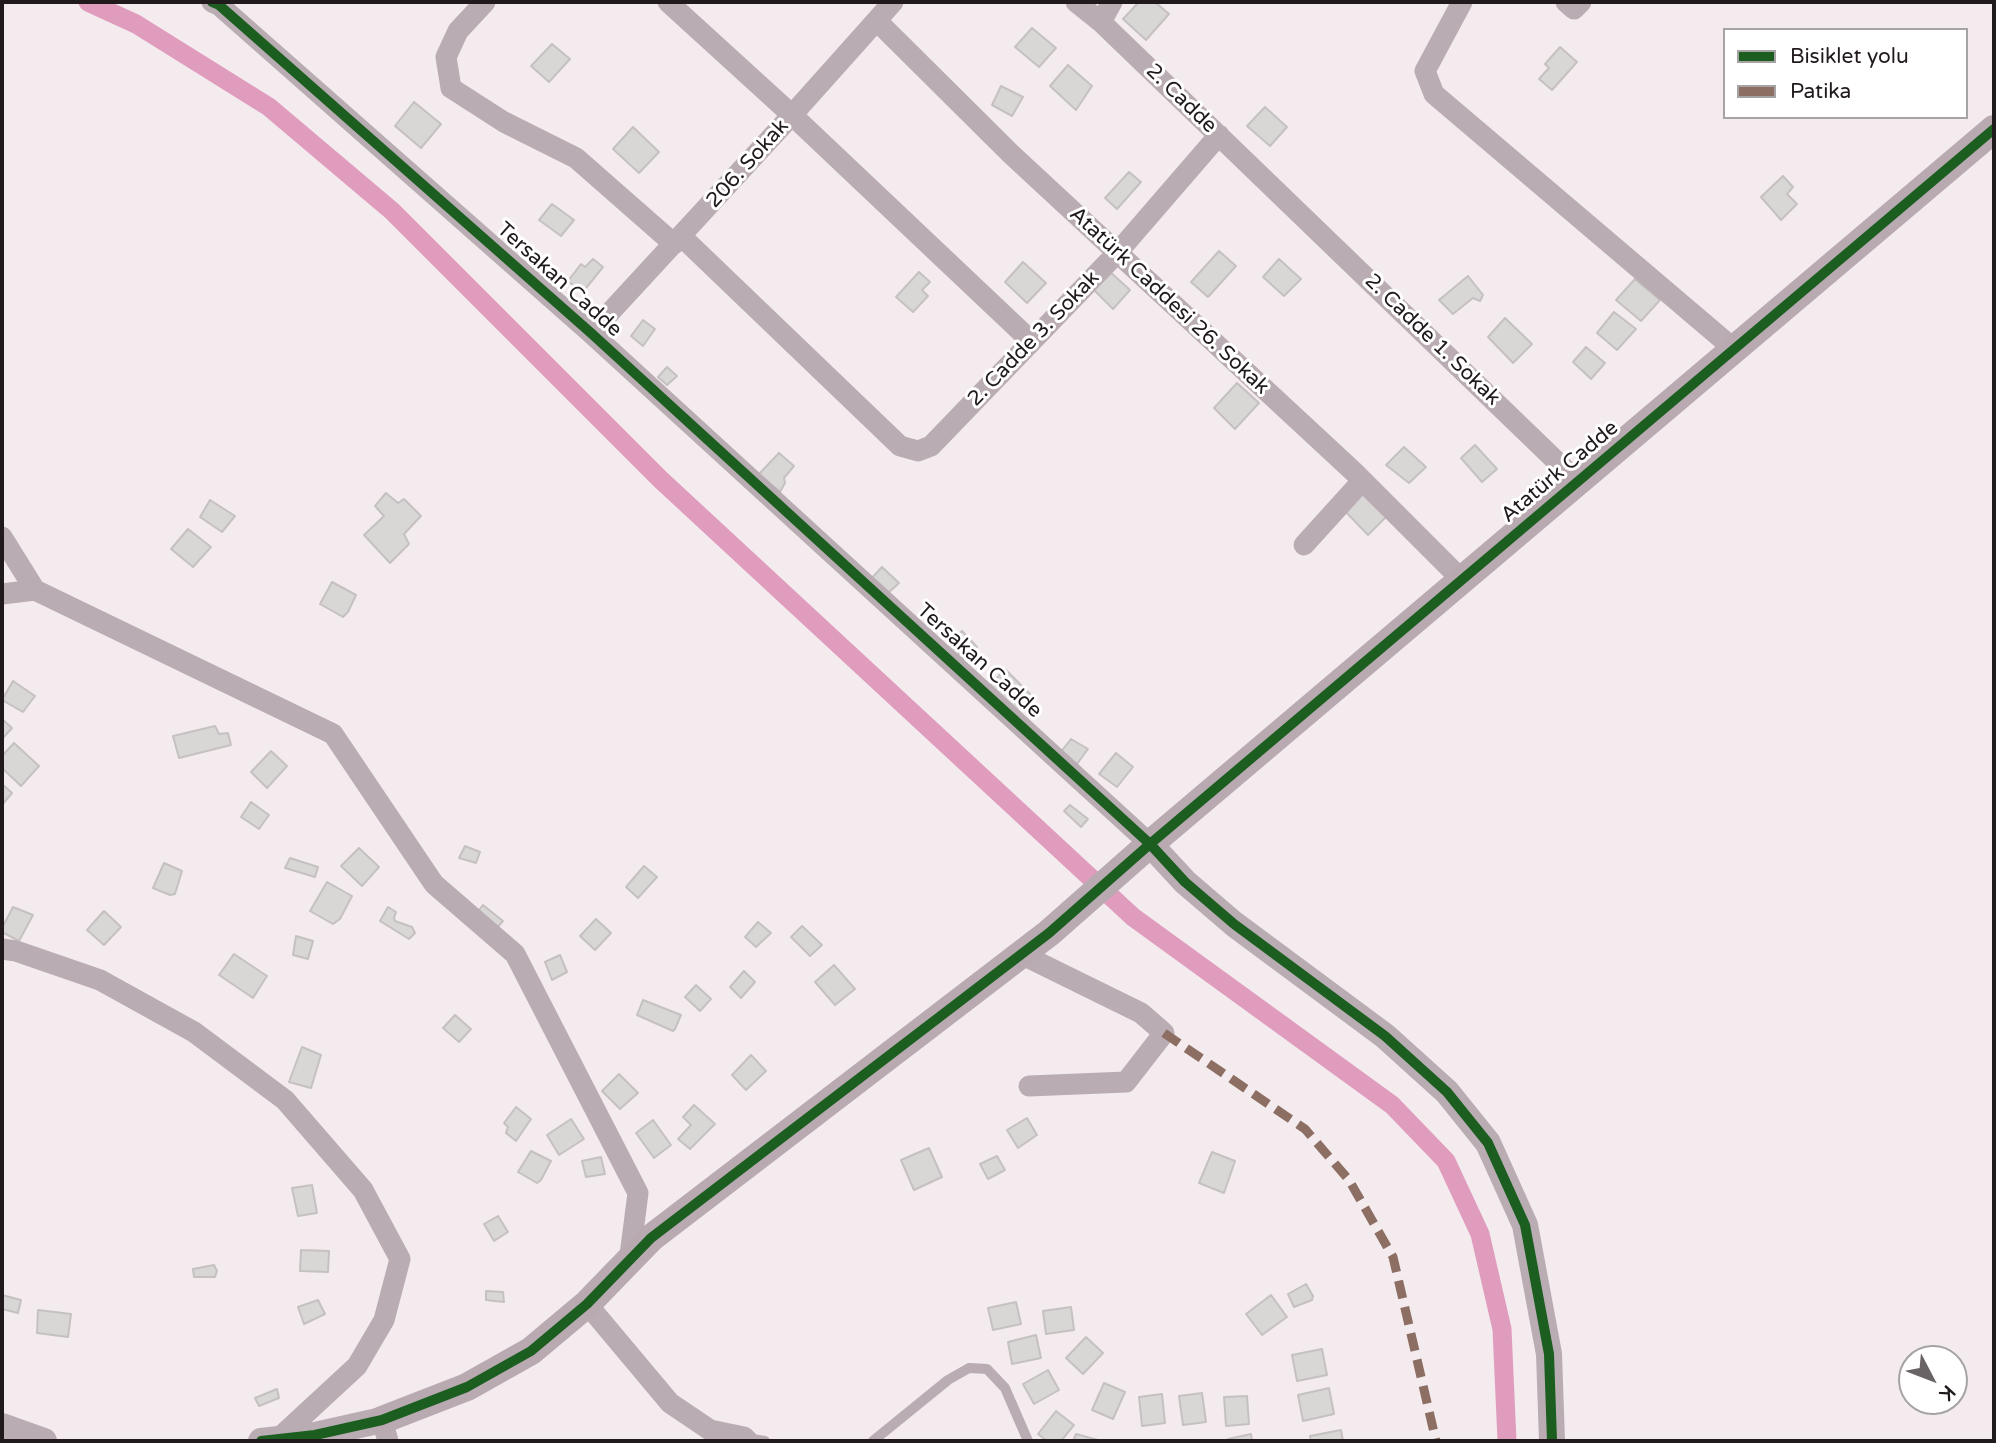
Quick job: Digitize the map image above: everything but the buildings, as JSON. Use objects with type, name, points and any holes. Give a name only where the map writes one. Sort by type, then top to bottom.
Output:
[{"type":"main road","name":"Atatürk Cadde","points":[[378,1434],[531,1351],[587,1304],[651,1238],[1049,933],[1150,844],[1994,129]]},
{"type":"street","name":"Tersakan Cadde","points":[[212,2],[219,5],[591,333],[1150,844],[1185,882],[1234,924],[1385,1036],[1447,1092],[1488,1143],[1525,1225],[1549,1354],[1552,1441]]},
{"type":"street","points":[[485,2],[458,32],[446,57],[451,88],[504,122],[576,159],[678,240]]},
{"type":"street","name":"206. Sokak","points":[[591,333],[792,115],[692,9],[668,2]]},
{"type":"street","points":[[893,2],[792,115],[1031,341]]},
{"type":"street","name":"2. Cadde","points":[[1076,2],[1101,22],[1285,199]]},
{"type":"street","points":[[1101,22],[1112,2]]},
{"type":"street","points":[[1462,2],[1425,71],[1434,94],[1734,349]]},
{"type":"street","name":"Atatürk Caddesi 26. Sokak","points":[[877,22],[1011,154],[1362,481],[1462,580]]},
{"type":"street","name":"2. Cadde 3. Sokak","points":[[678,240],[900,446],[918,451],[931,446],[1117,253],[1219,135]]},
{"type":"street","name":"2. Cadde 1. Sokak","points":[[1285,199],[1578,482]]},
{"type":"street","points":[[1304,545],[1362,481]]},
{"type":"street","points":[[2,537],[35,590],[333,734],[434,884],[515,954],[638,1193],[629,1263]]},
{"type":"street","points":[[2,594],[35,590]]},
{"type":"street","points":[[2,949],[16,951],[100,980],[194,1031],[285,1100],[363,1190],[400,1259],[384,1320],[357,1366],[270,1440]]},
{"type":"street","points":[[1021,954],[1141,1013],[1164,1033],[1126,1082],[1029,1086]]},
{"type":"street","points":[[587,1304],[670,1403],[710,1430],[735,1438]]},
{"type":"street","points":[[2,1426],[44,1441]]},
{"type":"street","points":[[270,1440],[315,1435],[378,1434]]},
{"type":"lane","points":[[873,1441],[948,1380],[970,1368],[988,1369],[1005,1388],[1028,1441]]},
{"type":"lane","points":[[735,1438],[765,1441]]},
{"type":"waterway","points":[[88,2],[136,24],[269,107],[392,211],[660,479],[1133,917],[1392,1105],[1446,1161],[1480,1234],[1502,1329],[1507,1441]]},
{"type":"marked path","points":[[1164,1033],[1305,1129],[1349,1180],[1393,1257],[1436,1441]]},
{"type":"cycle path","points":[[212,2],[219,5],[591,333],[1150,844],[1185,882],[1234,924],[1385,1036],[1447,1092],[1488,1143],[1525,1225],[1549,1354],[1552,1441]]},
{"type":"cycle path","points":[[261,1441],[315,1435],[382,1420],[467,1387],[531,1351],[587,1304],[651,1238],[1049,933],[1150,844],[1994,129]]}]
